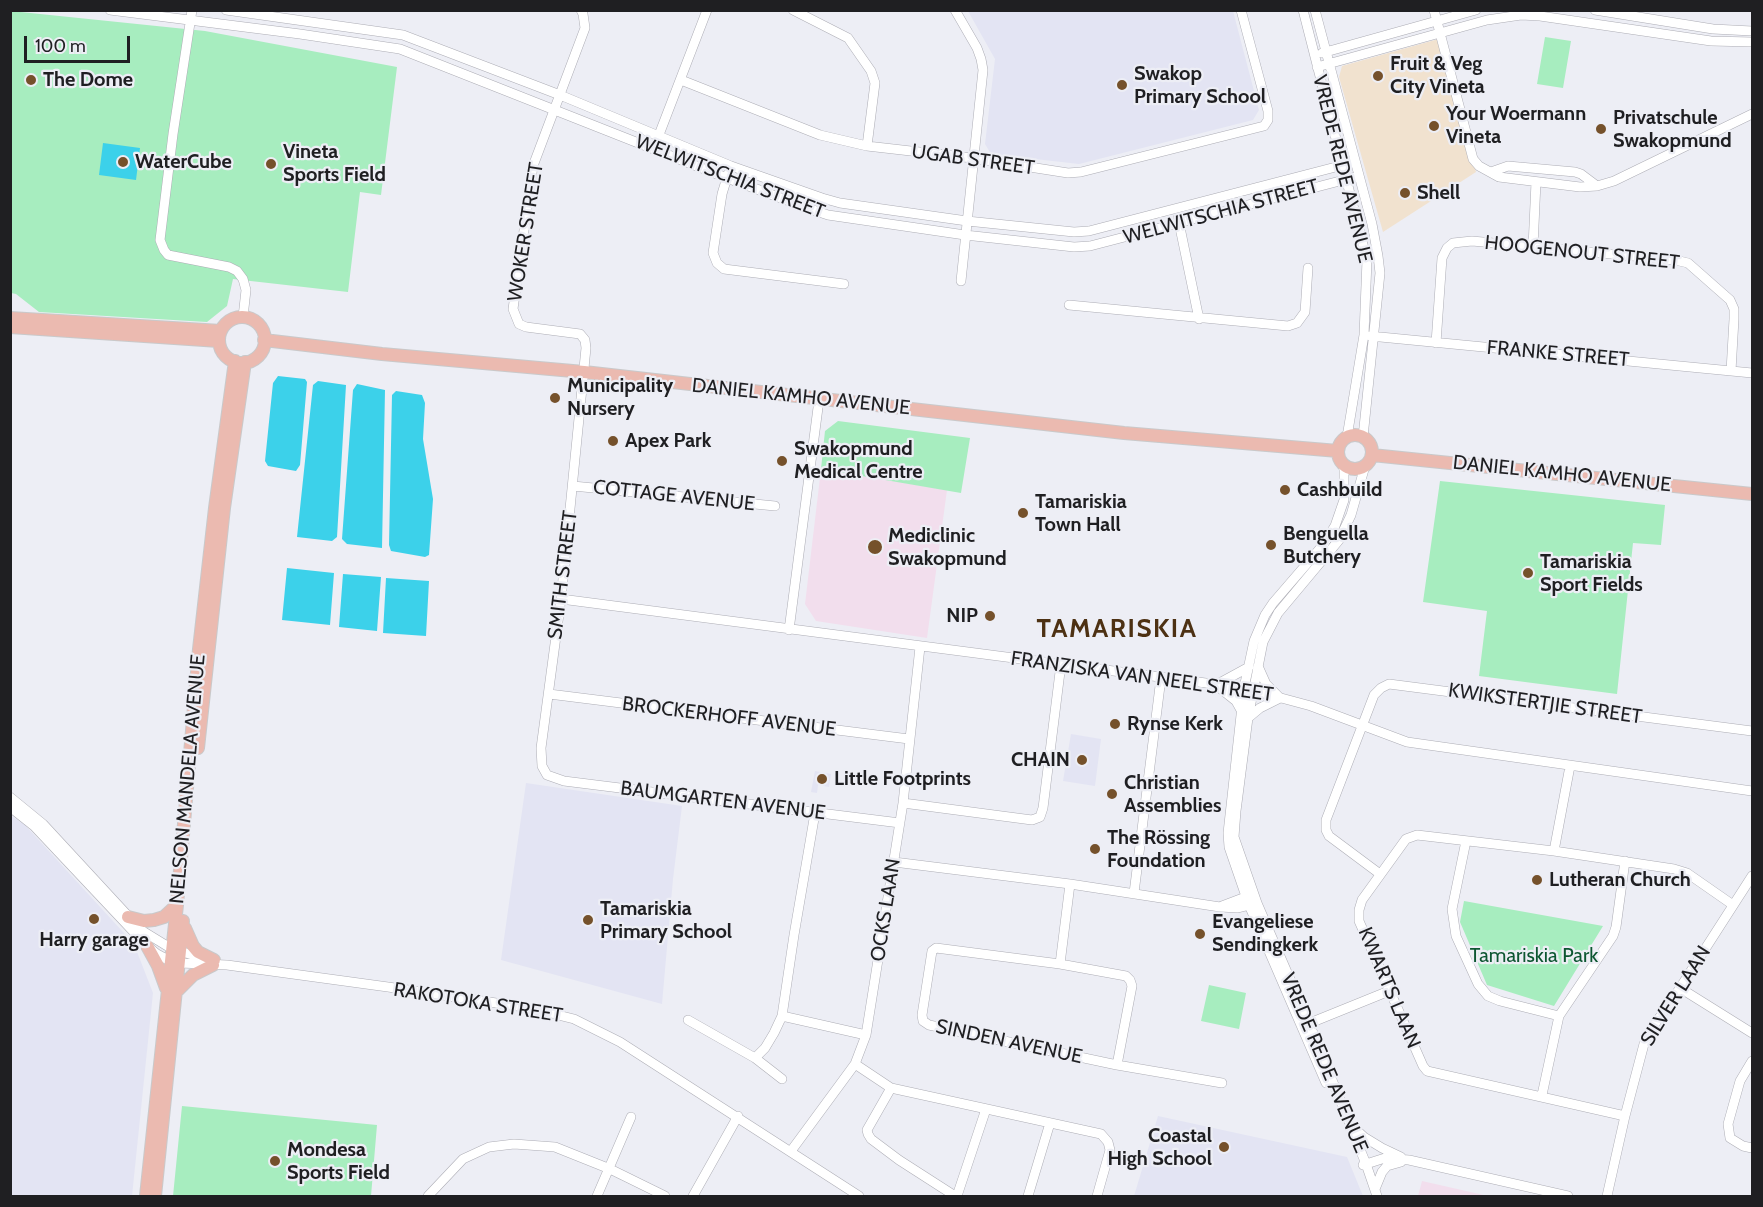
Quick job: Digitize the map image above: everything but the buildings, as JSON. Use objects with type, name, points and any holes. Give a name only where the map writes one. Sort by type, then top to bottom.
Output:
[{"type":"main road","points":[[243,317],[258,324],[262,329],[264,340],[258,355],[240,362],[224,354],[220,336],[229,321],[243,317]]},
{"type":"main road","points":[[10,318],[220,336]]},
{"type":"main road","points":[[10,327],[220,336]]},
{"type":"main road","name":"DANIEL KAMHO AVENUE","points":[[264,340],[394,355],[584,372],[1124,433],[1338,451]]},
{"type":"main road","name":"NELSON MANDELA AVENUE","points":[[155,1197],[176,956],[177,905],[201,637],[240,362]]},
{"type":"main road","name":"NELSON MANDELA AVENUE","points":[[176,956],[183,924],[195,774],[240,362]]},
{"type":"main road","points":[[1344,465],[1338,456],[1338,451],[1341,442],[1352,435],[1363,437],[1368,442],[1369,460]]},
{"type":"main road","name":"DANIEL KAMHO AVENUE","points":[[1344,465],[1354,469],[1369,460],[1752,494]]},
{"type":"main road","points":[[128,917],[154,921],[165,917],[177,905]]},
{"type":"main road","points":[[147,946],[173,994],[193,975],[213,963],[193,946],[183,924]]},
{"type":"main road","name":"NELSON MANDELA AVENUE","points":[[146,1197],[173,994]]},
{"type":"street","name":"WELWITSCHIA STREET","points":[[110,10],[400,49],[727,178],[828,215],[965,235],[1074,247],[1090,246],[1359,176]]},
{"type":"street","points":[[192,10],[176,111],[160,240],[168,255],[229,267],[237,271],[243,279],[246,290],[243,317]]},
{"type":"street","name":"WELWITSCHIA STREET","points":[[226,10],[403,35],[560,95],[730,166],[831,201],[967,221],[1074,232],[1103,228],[1355,162]]},
{"type":"street","name":"WOKER STREET","points":[[581,10],[585,28],[533,166],[513,309],[519,324],[526,327],[583,336],[586,348],[584,372]]},
{"type":"street","points":[[654,148],[707,10]]},
{"type":"street","points":[[793,10],[851,40],[871,71],[875,83],[867,146]]},
{"type":"street","points":[[955,10],[981,59],[982,70],[961,281]]},
{"type":"street","name":"UGAB STREET","points":[[681,80],[819,135],[867,146],[972,158],[1068,173],[1081,172],[1264,126],[1268,120],[1268,111],[1241,10]]},
{"type":"street","name":"VREDE REDE AVENUE","points":[[1303,10],[1367,260],[1369,336],[1363,437]]},
{"type":"street","name":"VREDE REDE AVENUE","points":[[1315,10],[1372,224],[1380,273],[1347,437]]},
{"type":"street","points":[[1434,10],[1473,159],[1479,166],[1499,177],[1580,188],[1597,186],[1614,181],[1752,114]]},
{"type":"street","points":[[1314,55],[1476,10]]},
{"type":"street","points":[[1595,10],[1713,29],[1752,31]]},
{"type":"street","points":[[1317,67],[1495,19],[1521,15],[1711,41],[1752,42]]},
{"type":"street","points":[[1670,35],[1672,23]]},
{"type":"street","points":[[1491,172],[1508,165],[1575,172],[1597,186]]},
{"type":"street","points":[[730,166],[722,194],[713,254],[717,263],[724,269],[844,284]]},
{"type":"street","points":[[1533,248],[1536,182]]},
{"type":"street","points":[[1176,210],[1199,319]]},
{"type":"street","name":"HOOGENOUT STREET","points":[[1436,343],[1442,258],[1447,248],[1453,243],[1472,241],[1675,260],[1688,263],[1730,300],[1734,309],[1731,371]]},
{"type":"street","points":[[1069,305],[1288,326],[1297,323],[1305,312],[1308,268]]},
{"type":"street","name":"FRANKE STREET","points":[[1369,336],[1752,373]]},
{"type":"street","name":"SMITH STREET","points":[[547,775],[542,766],[541,748],[561,599],[584,372]]},
{"type":"street","points":[[789,630],[819,400]]},
{"type":"street","name":"VREDE REDE AVENUE","points":[[1253,666],[1278,613],[1335,545],[1345,529],[1369,460]]},
{"type":"street","name":"VREDE REDE AVENUE","points":[[1344,465],[1344,500],[1335,526],[1319,550],[1266,615],[1254,642],[1253,666],[1241,710],[1228,833],[1229,847],[1240,878],[1252,900],[1350,1125],[1363,1165]]},
{"type":"street","name":"COTTAGE AVENUE","points":[[573,486],[775,506]]},
{"type":"street","name":"FRANZISKA VAN NEEL STREET","points":[[561,599],[1248,689],[1311,705],[1407,742],[1752,791]]},
{"type":"street","name":"OCKS LAAN","points":[[791,1151],[855,1064],[866,1035],[903,803],[920,647]]},
{"type":"street","points":[[903,803],[1032,820],[1040,817],[1061,664]]},
{"type":"street","points":[[1241,710],[1236,701],[1216,686],[1253,666],[1280,698],[1260,708],[1248,718]]},
{"type":"street","points":[[1134,893],[1161,678]]},
{"type":"street","name":"KWIKSTERTJIE STREET","points":[[1380,874],[1329,836],[1326,830],[1326,820],[1374,695],[1383,686],[1392,684],[1752,731]]},
{"type":"street","name":"VREDE REDE AVENUE","points":[[1248,689],[1248,718],[1234,837],[1252,900]]},
{"type":"street","name":"BROCKERHOFF AVENUE","points":[[549,694],[909,740]]},
{"type":"street","points":[[1554,851],[1570,765]]},
{"type":"street","name":"BAUMGARTEN AVENUE","points":[[547,775],[564,781],[900,823]]},
{"type":"street","name":"RAKOTOKA STREET","points":[[10,797],[43,824],[141,930],[176,956]]},
{"type":"street","name":"RAKOTOKA STREET","points":[[10,807],[34,826],[157,954],[530,1008],[564,1016],[593,1027],[620,1042],[738,1116],[859,1197]]},
{"type":"street","points":[[755,1058],[765,1048],[782,1016],[815,813]]},
{"type":"street","name":"KWARTS LAAN","points":[[1625,1116],[1542,1095],[1427,1071],[1359,921],[1362,900],[1406,840],[1417,835],[1554,851],[1674,869],[1687,873],[1733,905]]},
{"type":"street","points":[[1466,841],[1452,909],[1456,936],[1478,984],[1488,996],[1500,1001],[1559,1016]]},
{"type":"street","points":[[1542,1095],[1559,1016],[1613,936],[1625,861]]},
{"type":"street","points":[[894,862],[1238,908],[1252,900]]},
{"type":"street","name":"SILVER LAAN","points":[[1607,1197],[1644,1044],[1650,1031],[1752,876]]},
{"type":"street","points":[[1224,905],[1236,893],[1240,878]]},
{"type":"street","points":[[1060,964],[1070,884]]},
{"type":"street","name":"SINDEN AVENUE","points":[[1117,1065],[1132,986],[1126,976],[1060,964],[936,948],[932,951],[922,1015],[923,1021],[929,1025],[1117,1065],[1222,1083]]},
{"type":"street","points":[[1680,988],[1752,1033]]},
{"type":"street","points":[[1306,1025],[1389,991]]},
{"type":"street","points":[[782,1016],[866,1035]]},
{"type":"street","points":[[688,1020],[755,1058],[782,1079]]},
{"type":"street","name":"VREDE REDE AVENUE","points":[[1306,1025],[1374,1194]]},
{"type":"street","points":[[1752,1061],[1740,1081],[1728,1124],[1730,1138],[1743,1146],[1752,1148]]},
{"type":"street","points":[[855,1064],[891,1088],[1101,1134],[1108,1142],[1110,1150],[1097,1197]]},
{"type":"street","points":[[891,1088],[867,1130],[868,1134],[899,1160],[956,1197],[986,1109]]},
{"type":"street","points":[[693,1197],[738,1116]]},
{"type":"street","points":[[597,1197],[632,1117]]},
{"type":"street","points":[[1028,1197],[1050,1123]]},
{"type":"street","points":[[1350,1125],[1382,1149],[1410,1160],[1568,1197]]},
{"type":"street","points":[[428,1197],[463,1159],[489,1147],[514,1144],[555,1147],[610,1169],[664,1197]]},
{"type":"street","points":[[1363,1165],[1384,1158],[1410,1160]]},
{"type":"street","points":[[1374,1194],[1382,1172],[1387,1167],[1395,1162],[1410,1160]]},
{"type":"shaded area","name":"Swakop Primary School","points":[[968,11],[1233,11],[1259,110],[1253,120],[1079,164],[991,154],[985,144],[995,59]]},
{"type":"shaded area","points":[[1442,38],[1476,172],[1383,232],[1339,77],[1342,66]]},
{"type":"shaded area","name":"Mediclinic Swakopmund","points":[[821,469],[947,490],[927,638],[816,621],[805,604]]},
{"type":"shaded area","name":"CHAIN","points":[[1071,734],[1101,739],[1095,786],[1063,781]]},
{"type":"shaded area","name":"Little Footprints","points":[[815,771],[831,774],[829,787],[818,785],[817,793],[811,792]]},
{"type":"shaded area","name":"Tamariskia Primary School","points":[[526,783],[682,806],[662,1004],[501,960]]},
{"type":"shaded area","points":[[10,815],[25,825],[134,944],[153,993],[132,1196],[11,1196]]},
{"type":"shaded area","name":"Coastal High School","points":[[1158,1116],[1347,1157],[1363,1196],[1134,1196]]},
{"type":"shaded area","points":[[1422,1181],[1488,1196],[1418,1196]]},
{"type":"green space","points":[[11,11],[205,31],[397,67],[381,195],[360,192],[348,292],[233,279],[227,306],[207,322],[39,312],[16,294],[11,293]]},
{"type":"green space","points":[[1545,37],[1571,41],[1563,88],[1537,84]]},
{"type":"green space","points":[[838,421],[970,438],[961,493],[821,469],[825,431]]},
{"type":"green space","name":"Tamariskia Sport Fields","points":[[1440,481],[1665,505],[1661,545],[1633,543],[1617,694],[1479,676],[1487,611],[1423,602]]},
{"type":"green space","name":"Tamariskia Park","points":[[1464,901],[1603,926],[1554,1006],[1487,985],[1460,922]]},
{"type":"green space","points":[[1209,985],[1246,993],[1239,1029],[1201,1021]]},
{"type":"green space","name":"Mondesa Sports Field","points":[[182,1106],[377,1125],[371,1196],[173,1196]]},
{"type":"water","points":[[103,143],[140,148],[136,180],[99,175]]},
{"type":"water","points":[[278,376],[305,379],[307,382],[300,465],[296,471],[268,466],[265,461],[273,383]]},
{"type":"water","points":[[318,381],[346,385],[337,537],[332,541],[297,537],[313,385]]},
{"type":"water","points":[[357,384],[385,390],[382,548],[347,544],[342,539],[353,390]]},
{"type":"water","points":[[396,391],[422,395],[425,403],[423,439],[433,499],[429,555],[425,557],[391,551],[389,545],[392,395]]},
{"type":"water","points":[[287,568],[334,573],[330,625],[282,620]]},
{"type":"water","points":[[343,574],[381,577],[377,631],[339,627]]},
{"type":"water","points":[[386,578],[429,581],[426,636],[383,633]]},
{"type":"place","name":"Fruit & Veg City Vineta","points":[[1378,76]]},
{"type":"place","name":"The Dome","points":[[31,80]]},
{"type":"place","name":"Swakop Primary School","points":[[1122,85]]},
{"type":"place","name":"Your Woermann Vineta","points":[[1434,126]]},
{"type":"place","name":"Privatschule Swakopmund","points":[[1601,129]]},
{"type":"place","name":"WaterCube","points":[[123,162]]},
{"type":"place","name":"Vineta Sports Field","points":[[271,164]]},
{"type":"place","name":"Shell","points":[[1405,193]]},
{"type":"place","name":"Municipality Nursery","points":[[555,398]]},
{"type":"place","name":"Apex Park","points":[[613,441]]},
{"type":"place","name":"Swakopmund Medical Centre","points":[[782,461]]},
{"type":"place","name":"Cashbuild","points":[[1285,490]]},
{"type":"place","name":"Tamariskia Town Hall","points":[[1023,513]]},
{"type":"place","name":"Benguella Butchery","points":[[1271,545]]},
{"type":"place","name":"Mediclinic Swakopmund","points":[[875,547]]},
{"type":"place","name":"Tamariskia Sport Fields","points":[[1528,573]]},
{"type":"place","name":"NIP","points":[[990,616]]},
{"type":"place","name":"Rynse Kerk","points":[[1115,724]]},
{"type":"place","name":"CHAIN","points":[[1082,760]]},
{"type":"place","name":"Little Footprints","points":[[822,779]]},
{"type":"place","name":"Christian Assemblies","points":[[1112,794]]},
{"type":"place","name":"The Rössing Foundation","points":[[1095,849]]},
{"type":"place","name":"Lutheran Church","points":[[1537,880]]},
{"type":"place","name":"Harry garage","points":[[94,919]]},
{"type":"place","name":"Tamariskia Primary School","points":[[588,920]]},
{"type":"place","name":"Evangeliese Sendingkerk","points":[[1200,934]]},
{"type":"place","name":"Coastal High School","points":[[1224,1147]]},
{"type":"place","name":"Mondesa Sports Field","points":[[275,1161]]},
{"type":"district","name":"TAMARISKIA","points":[[1117,629]]}]
